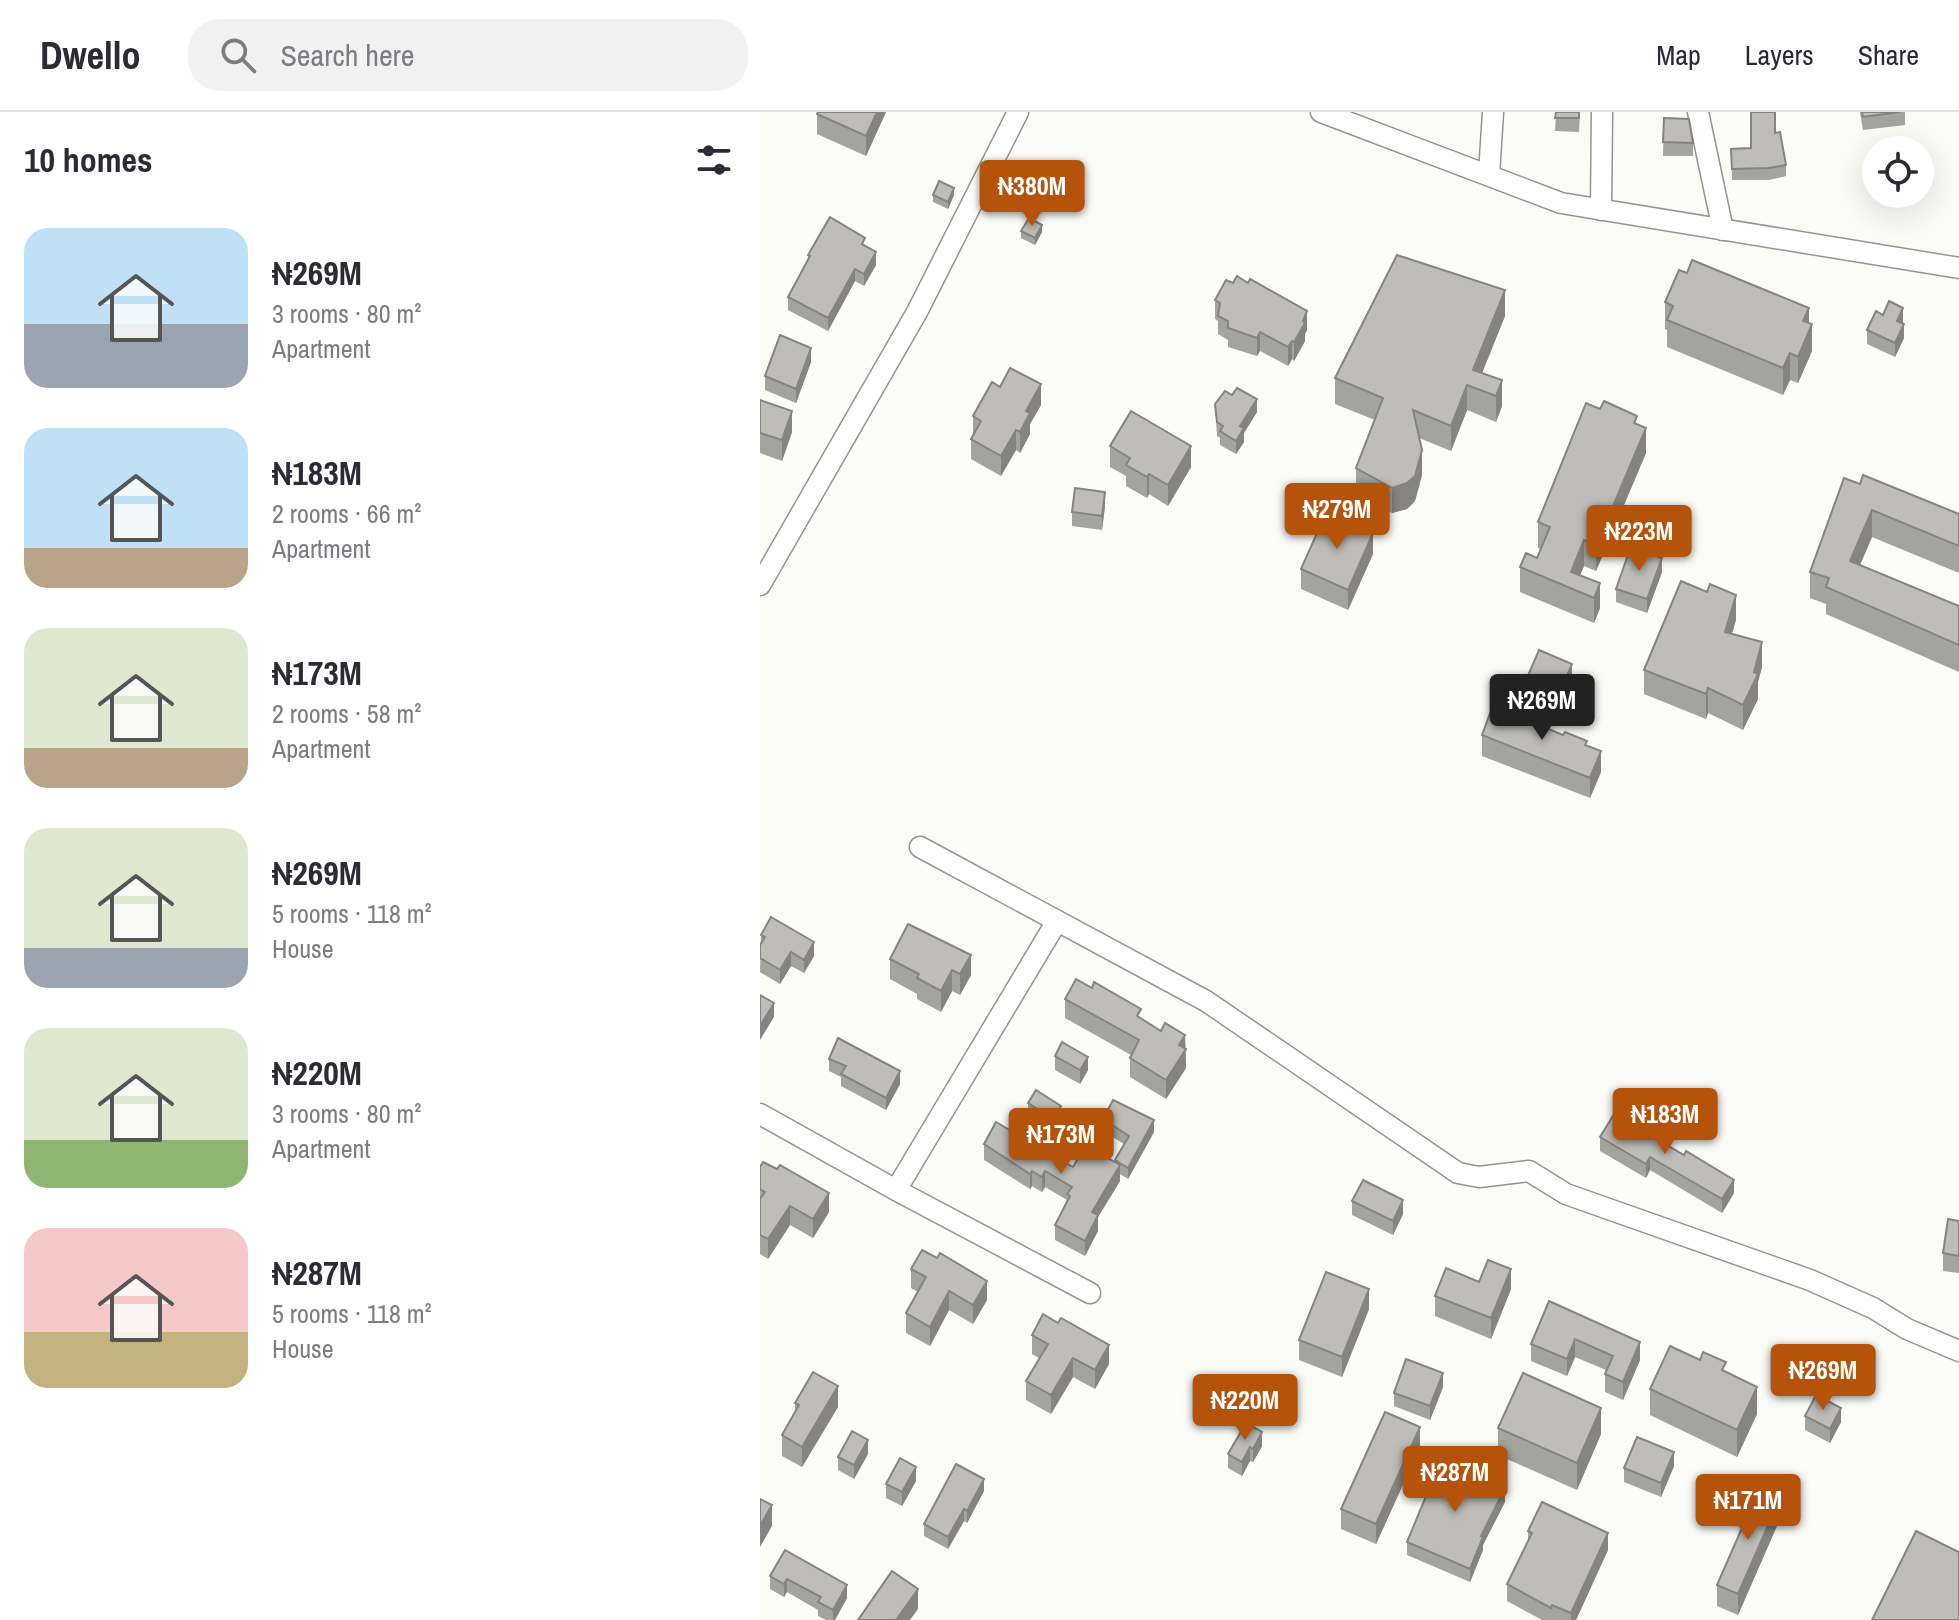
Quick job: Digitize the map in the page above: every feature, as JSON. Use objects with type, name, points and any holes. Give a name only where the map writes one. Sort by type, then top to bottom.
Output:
[{"type":"street","points":[[760,585],[917,312],[1018,112]]},
{"type":"street","points":[[1321,112],[1375,122],[1489,175],[1561,203],[1959,268]]},
{"type":"street","points":[[1489,175],[1493,112]]},
{"type":"street","points":[[1601,210],[1602,112]]},
{"type":"street","points":[[1698,112],[1723,230]]},
{"type":"street","points":[[920,847],[1206,1001],[1458,1173],[1479,1177],[1529,1171],[1566,1194],[1810,1280],[1873,1308],[1907,1329],[1959,1351]]},
{"type":"street","points":[[896,1190],[1057,921]]},
{"type":"street","points":[[760,1114],[1090,1293]]},
{"type":"building","points":[[818,112],[877,112],[866,136]]},
{"type":"building","points":[[1556,112],[1579,112],[1579,118],[1555,118]]},
{"type":"building","points":[[1751,112],[1775,112],[1775,133],[1780,132],[1786,165],[1732,169],[1731,149],[1751,148]]},
{"type":"building","points":[[1862,112],[1900,112],[1863,117]]},
{"type":"building","points":[[1664,118],[1689,119],[1693,143],[1663,142]]},
{"type":"building","points":[[939,181],[954,188],[948,202],[933,195]]},
{"type":"building","points":[[830,217],[865,238],[862,244],[876,252],[864,274],[855,269],[828,318],[788,297]]},
{"type":"building","points":[[1029,218],[1042,225],[1035,238],[1021,231]]},
{"type":"building","points":[[1397,255],[1505,290],[1473,370],[1502,380],[1496,396],[1467,385],[1451,426],[1413,410],[1422,450],[1415,476],[1407,483],[1392,488],[1356,468],[1383,398],[1335,378]]},
{"type":"building","points":[[1692,260],[1809,308],[1803,321],[1812,324],[1798,357],[1790,353],[1783,368],[1667,320],[1673,306],[1665,302],[1679,270],[1687,273]]},
{"type":"building","points":[[1237,276],[1248,283],[1250,279],[1307,311],[1305,323],[1288,347],[1260,332],[1257,338],[1228,328],[1228,321],[1218,316],[1220,303],[1215,300],[1226,280],[1233,283]]},
{"type":"building","points":[[1889,301],[1903,308],[1897,321],[1904,324],[1895,343],[1867,330],[1876,311],[1883,315]]},
{"type":"building","points":[[780,335],[811,348],[796,389],[765,376]]},
{"type":"building","points":[[1010,368],[1041,384],[1026,411],[1030,413],[1020,432],[1016,430],[1001,456],[971,439],[981,421],[973,416],[992,382],[1000,387]]},
{"type":"building","points":[[1237,388],[1257,399],[1240,426],[1244,428],[1236,441],[1220,431],[1223,426],[1217,422],[1215,404],[1225,391],[1232,395]]},
{"type":"building","points":[[760,400],[792,411],[782,440],[760,433]]},
{"type":"building","points":[[1604,401],[1637,416],[1634,423],[1646,428],[1596,546],[1584,540],[1571,572],[1600,583],[1594,598],[1520,567],[1526,553],[1537,558],[1550,527],[1538,522],[1586,403],[1600,409]]},
{"type":"building","points":[[1131,411],[1191,446],[1168,485],[1126,465],[1130,458],[1110,446]]},
{"type":"building","points":[[1863,475],[1959,514],[1959,546],[1872,510],[1850,561],[1959,606],[1959,645],[1826,587],[1829,578],[1810,572],[1844,478],[1860,484]]},
{"type":"building","points":[[1075,488],[1105,492],[1102,516],[1072,512]]},
{"type":"building","points":[[1326,513],[1373,533],[1348,590],[1301,569]]},
{"type":"building","points":[[1631,546],[1662,558],[1647,599],[1616,589]]},
{"type":"building","points":[[1681,581],[1707,592],[1710,584],[1736,595],[1725,632],[1762,642],[1754,672],[1758,674],[1743,705],[1708,688],[1706,694],[1644,670]]},
{"type":"building","points":[[1539,650],[1572,664],[1558,697],[1523,687]]},
{"type":"building","points":[[1492,708],[1506,713],[1508,710],[1563,735],[1565,732],[1601,751],[1590,778],[1482,735]]},
{"type":"building","points":[[771,917],[814,942],[804,960],[791,952],[780,970],[760,958],[760,945],[765,937],[761,935]]},
{"type":"building","points":[[908,924],[971,955],[960,974],[952,970],[941,991],[917,978],[919,974],[890,959]]},
{"type":"building","points":[[1076,979],[1092,988],[1094,982],[1141,1009],[1137,1016],[1161,1031],[1165,1023],[1185,1035],[1179,1045],[1186,1049],[1166,1080],[1130,1058],[1139,1040],[1065,999]]},
{"type":"building","points":[[760,995],[774,1003],[760,1026]]},
{"type":"building","points":[[838,1038],[900,1071],[886,1098],[841,1074],[846,1066],[829,1059]]},
{"type":"building","points":[[1062,1042],[1088,1057],[1080,1070],[1055,1056]]},
{"type":"building","points":[[1036,1090],[1061,1106],[1053,1119],[1028,1103]]},
{"type":"building","points":[[1113,1100],[1154,1120],[1128,1168],[1115,1160],[1129,1136],[1103,1119]]},
{"type":"building","points":[[1614,1114],[1734,1180],[1722,1199],[1650,1157],[1646,1164],[1600,1137]]},
{"type":"building","points":[[996,1122],[1073,1167],[1083,1150],[1097,1158],[1099,1153],[1120,1165],[1092,1212],[1098,1215],[1085,1241],[1055,1225],[1072,1187],[1045,1171],[1042,1177],[1032,1171],[1030,1174],[984,1144]]},
{"type":"building","points":[[763,1162],[777,1169],[780,1165],[829,1193],[813,1219],[790,1206],[768,1239],[760,1235],[760,1199],[765,1192],[760,1189],[760,1167]]},
{"type":"building","points":[[1363,1180],[1403,1200],[1393,1221],[1352,1201]]},
{"type":"building","points":[[1948,1219],[1959,1221],[1959,1256],[1943,1253]]},
{"type":"building","points":[[922,1250],[937,1258],[940,1253],[987,1281],[973,1305],[949,1291],[930,1327],[906,1313],[926,1277],[911,1269]]},
{"type":"building","points":[[1488,1260],[1511,1269],[1491,1318],[1435,1296],[1446,1268],[1479,1282]]},
{"type":"building","points":[[1326,1272],[1369,1289],[1342,1357],[1299,1340]]},
{"type":"building","points":[[1549,1301],[1640,1342],[1623,1382],[1605,1374],[1613,1356],[1575,1339],[1567,1359],[1531,1344]]},
{"type":"building","points":[[1043,1314],[1058,1323],[1061,1318],[1109,1345],[1095,1370],[1073,1358],[1051,1395],[1026,1381],[1048,1344],[1032,1335]]},
{"type":"building","points":[[1670,1346],[1700,1360],[1703,1352],[1726,1362],[1722,1370],[1757,1387],[1737,1430],[1650,1389]]},
{"type":"building","points":[[1406,1359],[1443,1373],[1430,1406],[1394,1393]]},
{"type":"building","points":[[813,1372],[838,1386],[802,1447],[782,1435],[799,1405],[795,1403]]},
{"type":"building","points":[[1523,1373],[1601,1408],[1577,1463],[1498,1428]]},
{"type":"building","points":[[1816,1395],[1841,1408],[1830,1429],[1805,1416]]},
{"type":"building","points":[[1385,1412],[1420,1427],[1376,1524],[1341,1509]]},
{"type":"building","points":[[1246,1423],[1262,1432],[1242,1462],[1228,1454]]},
{"type":"building","points":[[852,1431],[868,1440],[854,1465],[838,1457]]},
{"type":"building","points":[[1637,1437],[1674,1452],[1661,1483],[1624,1468]]},
{"type":"building","points":[[900,1458],[916,1467],[902,1492],[886,1484]]},
{"type":"building","points":[[1441,1460],[1505,1488],[1481,1536],[1470,1569],[1407,1542]]},
{"type":"building","points":[[956,1464],[984,1479],[967,1511],[964,1509],[948,1537],[924,1524]]},
{"type":"building","points":[[1759,1489],[1780,1498],[1738,1594],[1717,1585]]},
{"type":"building","points":[[760,1499],[772,1505],[760,1526]]},
{"type":"building","points":[[1542,1502],[1608,1533],[1571,1613],[1552,1605],[1551,1608],[1507,1584],[1532,1533],[1528,1531]]},
{"type":"building","points":[[1916,1531],[1959,1552],[1959,1620],[1872,1620]]},
{"type":"building","points":[[785,1550],[847,1585],[833,1610],[818,1602],[821,1597],[787,1579],[784,1584],[770,1576]]},
{"type":"building","points":[[892,1571],[918,1589],[896,1620],[858,1620]]}]
